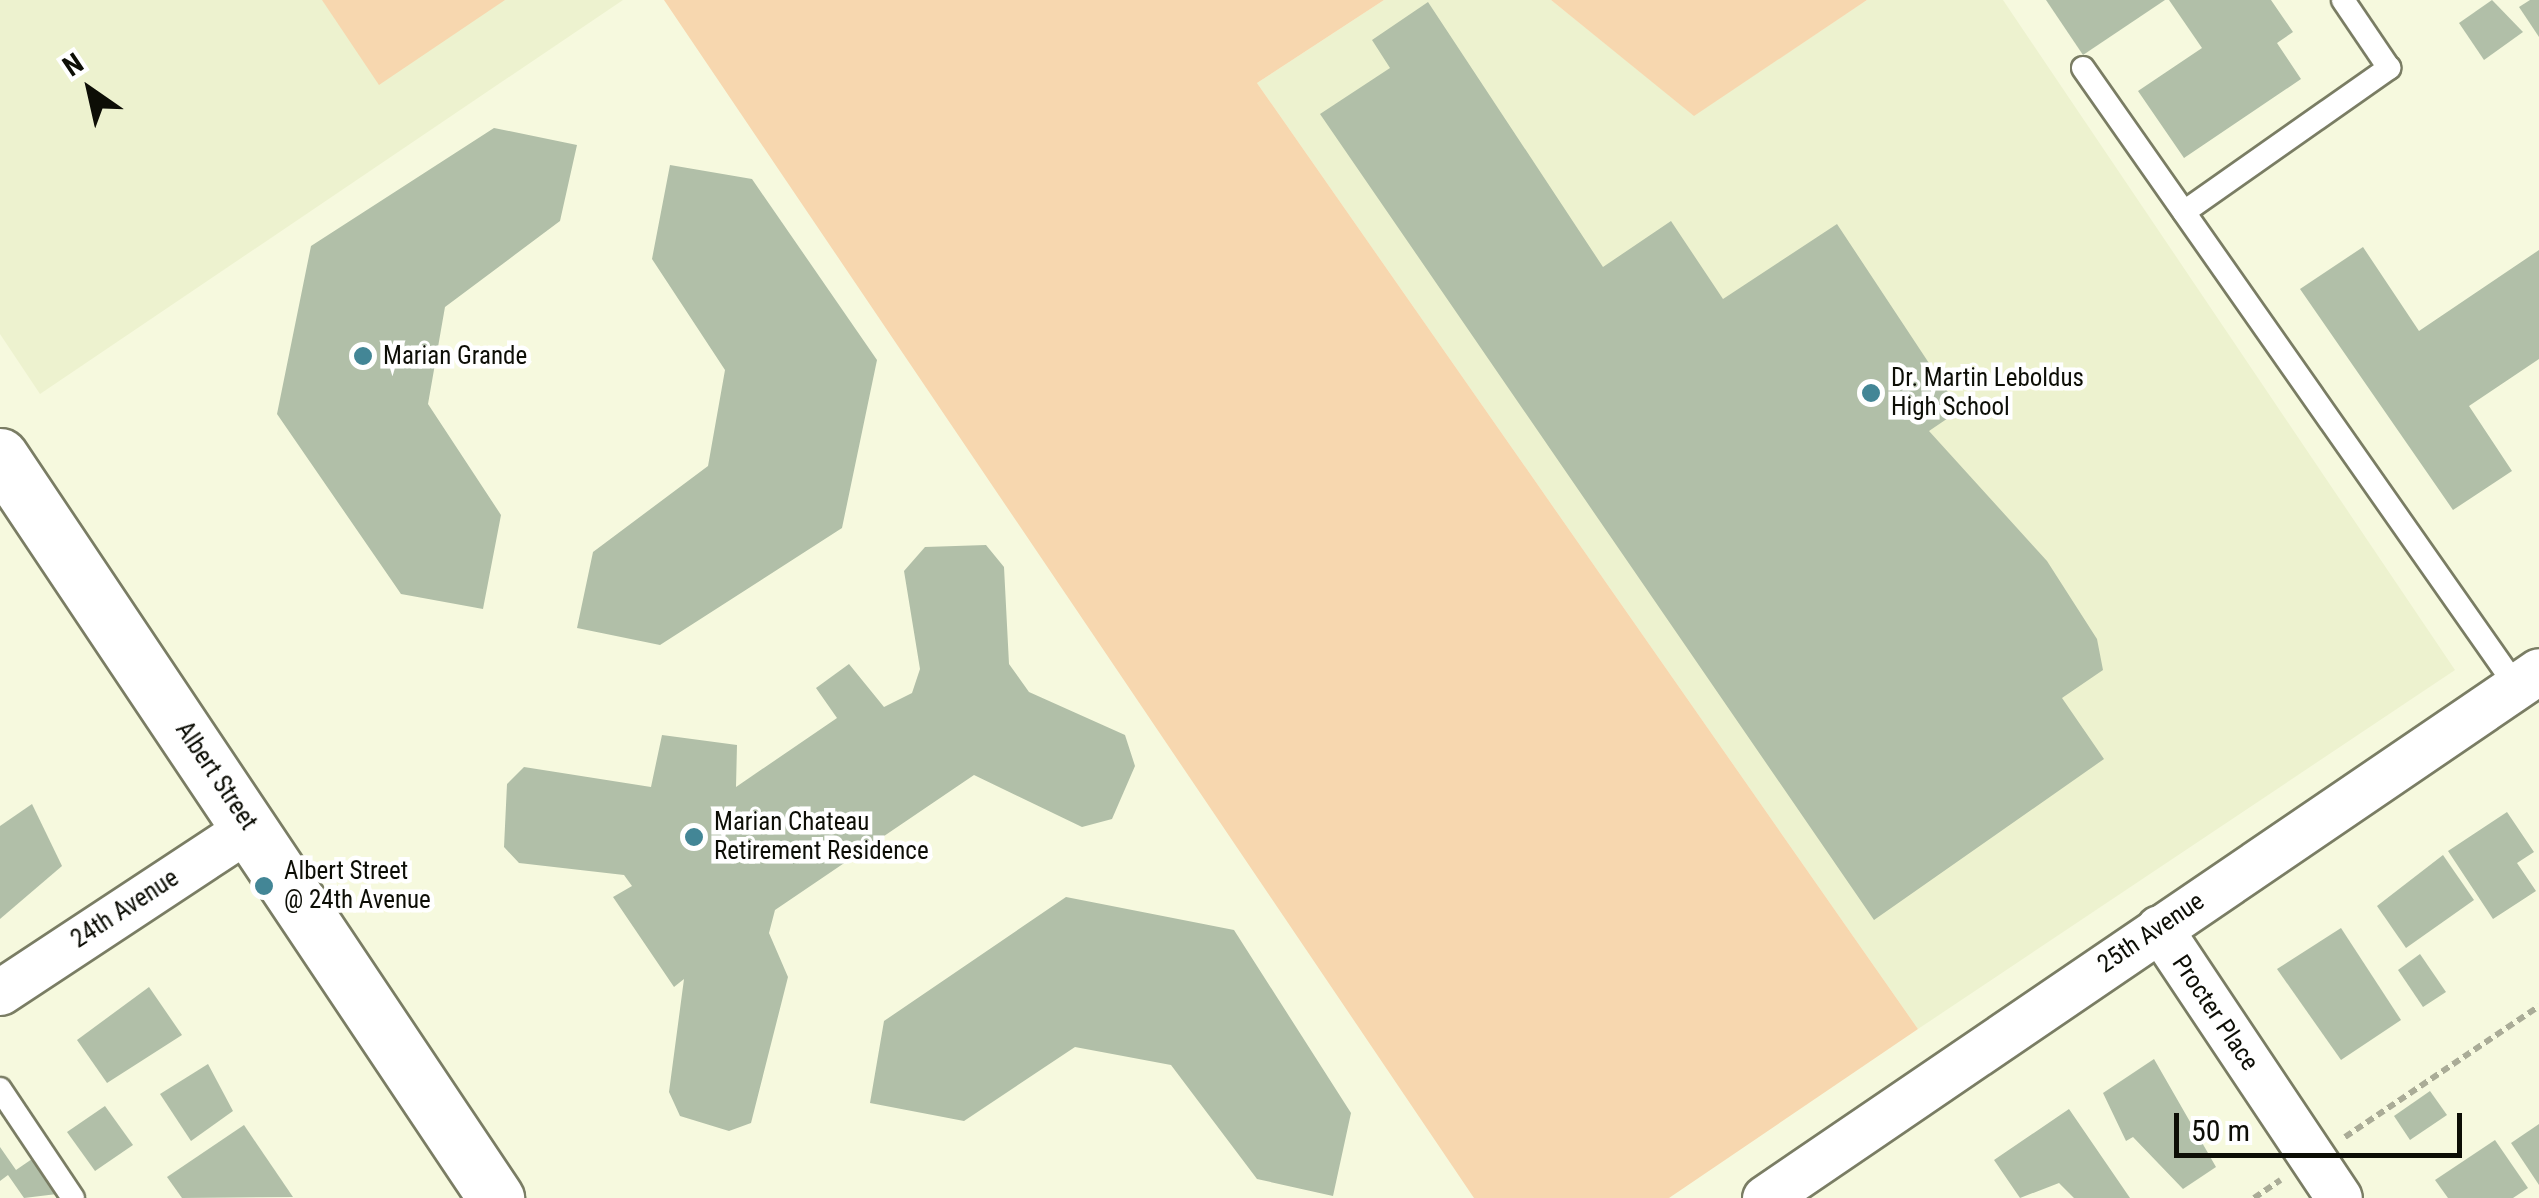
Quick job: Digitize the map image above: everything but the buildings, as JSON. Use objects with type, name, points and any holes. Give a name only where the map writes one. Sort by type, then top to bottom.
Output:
[{"type":"main road","name":"Albert Street","points":[[0,456],[496,1198]]},
{"type":"street","name":"25th Avenue","points":[[1765,1198],[2528,679]]},
{"type":"street","name":"24th Avenue","points":[[0,992],[250,827]]},
{"type":"street","name":"Procter Place","points":[[2158,928],[2339,1198]]},
{"type":"lane","points":[[2184,212],[2390,68],[2343,0]]},
{"type":"lane","points":[[2082,68],[2528,679]]},
{"type":"lane","points":[[0,1089],[73,1198]]},
{"type":"path","points":[[2254,1198],[2539,1006]]},
{"type":"shaded area","points":[[0,0],[623,0],[40,394],[0,334]]},
{"type":"shaded area","points":[[322,0],[505,0],[379,85]]},
{"type":"shaded area","points":[[664,0],[1384,0],[1257,83],[1918,1029],[1669,1198],[1474,1198]]},
{"type":"shaded area","name":"Dr. Martin Leboldus High School","points":[[1384,0],[1551,0],[1694,115],[1867,0],[2003,0],[2455,670],[1918,1029],[1257,83]]},
{"type":"shaded area","points":[[1551,0],[1867,0],[1694,116]]},
{"type":"place","name":"Marian Grande","points":[[363,356]]},
{"type":"place","name":"Dr. Martin Leboldus High School","points":[[1871,393]]},
{"type":"place","name":"Marian Chateau Retirement Residence","points":[[694,837]]},
{"type":"place","name":"Albert Street @ 24th Avenue","points":[[264,886]]}]
